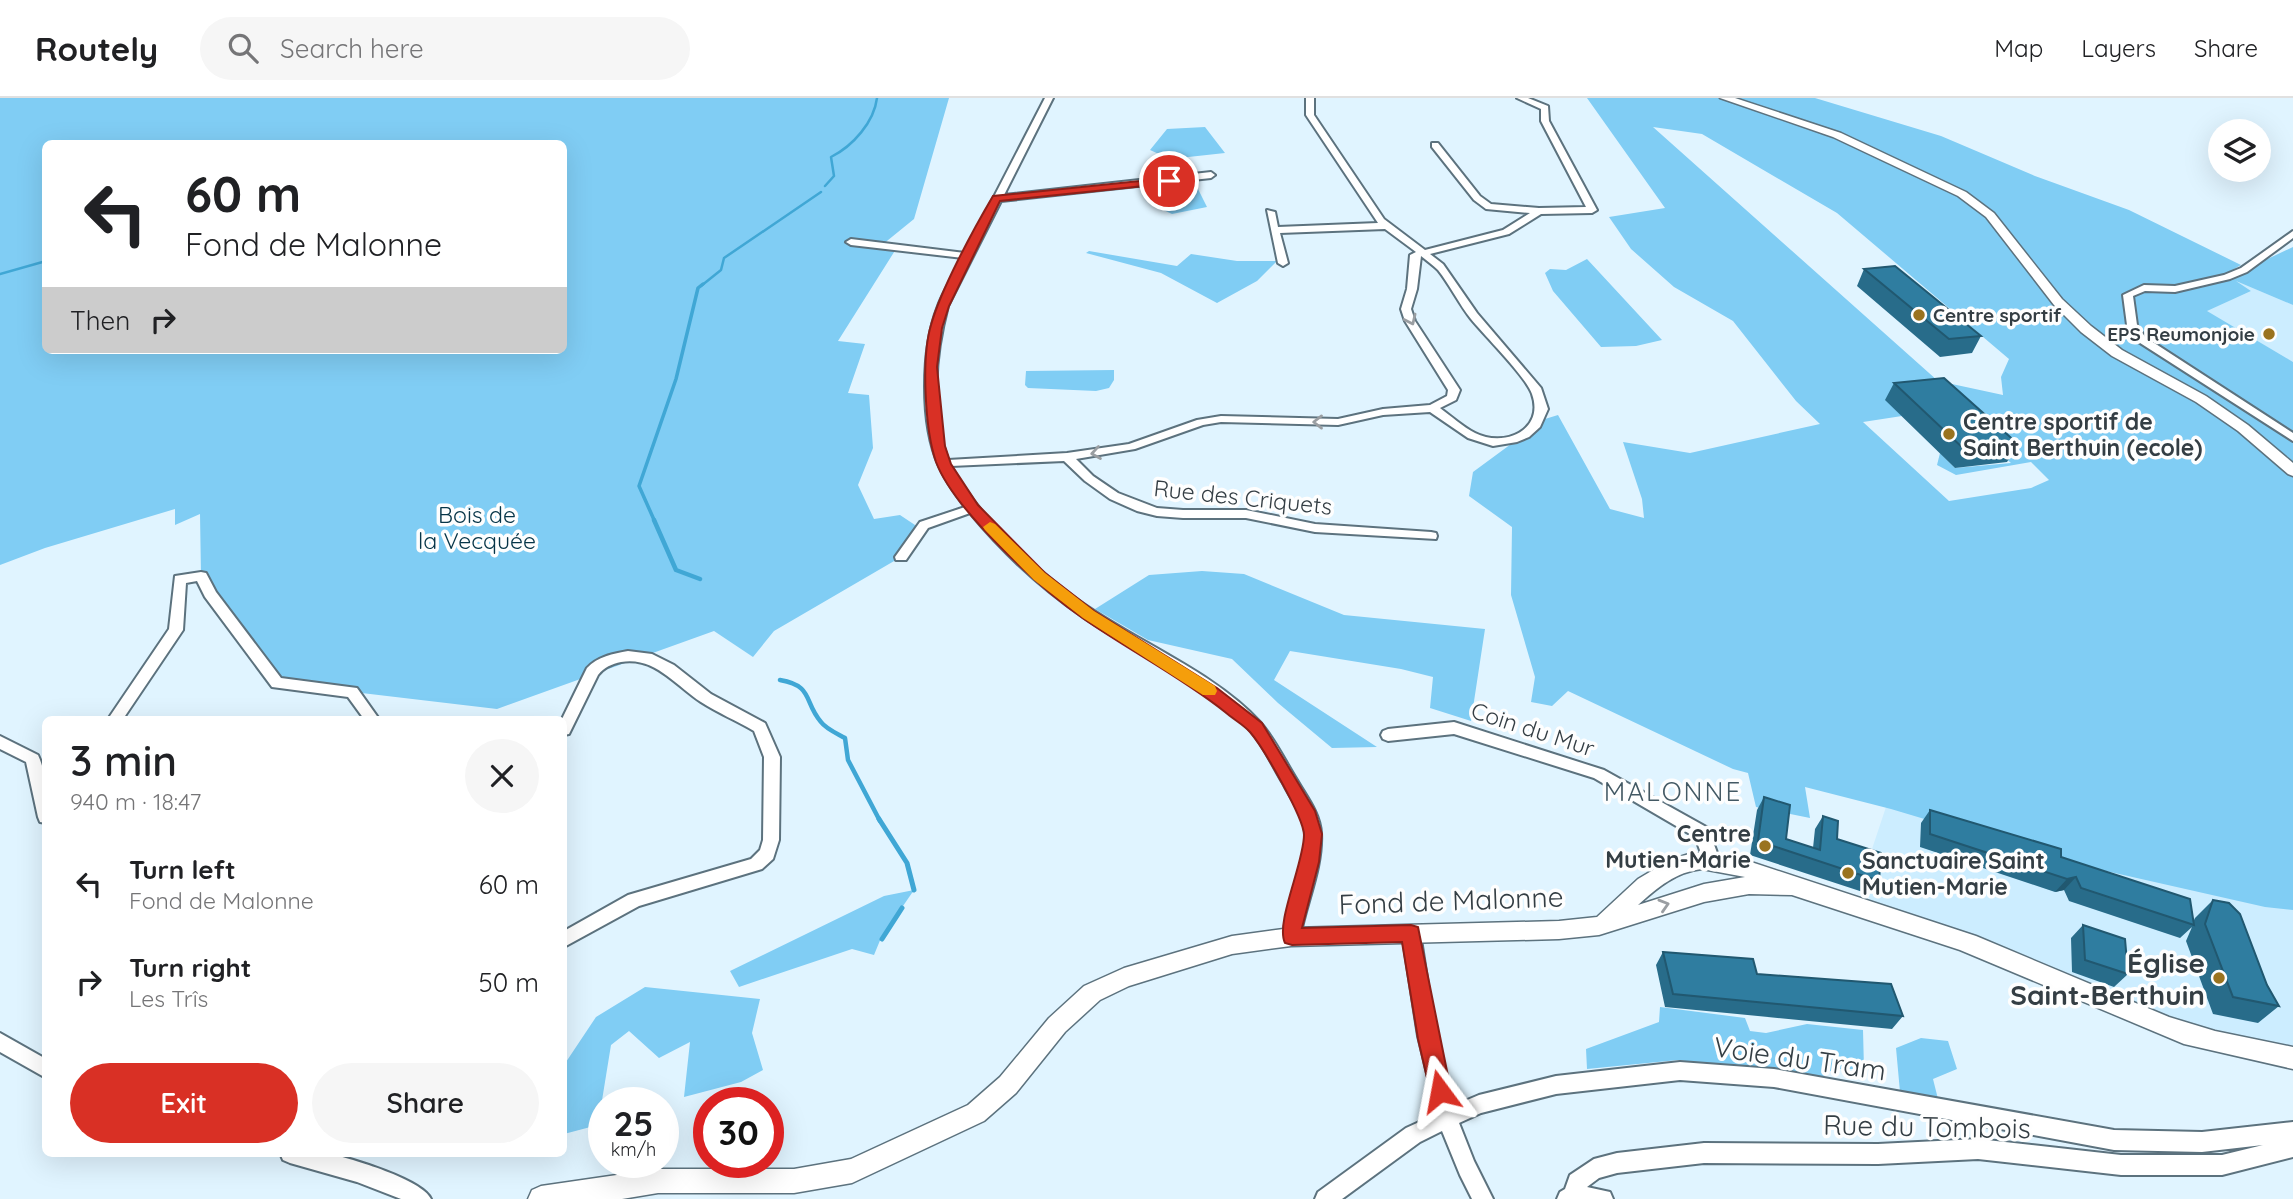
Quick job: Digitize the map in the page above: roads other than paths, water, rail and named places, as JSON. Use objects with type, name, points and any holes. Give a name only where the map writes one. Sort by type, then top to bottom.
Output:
[{"type":"street","points":[[1049,98],[943,306],[931,352],[935,424],[944,464],[973,508],[1040,577],[1078,607],[1211,692],[1256,728],[1309,816],[1313,834],[1310,862],[1294,918],[1292,937]]},
{"type":"street","points":[[1310,98],[1310,115],[1386,226],[1440,266],[1474,316],[1537,390],[1542,409],[1534,427],[1525,435],[1517,439],[1493,442],[1472,436],[1432,408]]},
{"type":"street","points":[[1435,145],[1477,198],[1489,207],[1539,211],[1592,210],[1545,121],[1545,108],[1521,98]]},
{"type":"street","points":[[1725,98],[1837,135],[1962,194],[1990,215],[2059,302],[2086,329],[2117,353],[2202,399],[2243,428],[2293,471]]},
{"type":"street","points":[[996,199],[1210,175]]},
{"type":"street","points":[[944,464],[959,461],[1068,457],[1131,447],[1201,422],[1221,419],[1338,422],[1383,412],[1432,408],[1452,398],[1454,390],[1406,312],[1412,289],[1415,255],[1506,232],[1539,211]]},
{"type":"street","points":[[1270,212],[1283,264]]},
{"type":"street","points":[[1276,230],[1386,226]]},
{"type":"street","points":[[2293,234],[2244,270],[2227,278],[2175,289],[2144,288],[2128,295],[2132,325],[2141,339],[2293,438]]},
{"type":"street","points":[[851,242],[969,256]]},
{"type":"street","name":"Rue des Criquets","points":[[1068,457],[1085,478],[1110,495],[1136,506],[1171,514],[1258,515],[1301,527],[1431,536]]},
{"type":"street","points":[[901,556],[924,525],[973,508]]},
{"type":"street","points":[[117,716],[176,630],[180,579],[201,576],[211,594],[276,683],[352,692],[370,716]]},
{"type":"street","points":[[567,724],[598,665],[628,656],[647,658],[669,669],[706,698],[760,727],[772,757],[771,840],[767,854],[756,864],[634,900],[567,937]]},
{"type":"street","name":"Coin du Mur","points":[[1388,735],[1454,727],[1599,774],[1702,833],[1712,861]]},
{"type":"street","points":[[0,742],[33,759],[42,799]]},
{"type":"street","name":"Fond de Malonne","points":[[1599,926],[1654,878],[1688,862],[1712,861],[1747,869],[1970,944],[2170,1029],[2205,1040],[2293,1058]]},
{"type":"street","name":"Fond de Malonne","points":[[541,1199],[667,1180],[768,1190],[852,1171],[976,1113],[1008,1085],[1057,1025],[1092,993],[1113,983],[1232,945],[1292,937],[1559,930],[1599,926],[1704,893],[1749,885],[1791,886]]},
{"type":"street","points":[[1411,933],[1428,1039],[1447,1118],[1465,1169],[1483,1199]]},
{"type":"street","points":[[0,1042],[42,1067]]},
{"type":"street","name":"Voie du Tram","points":[[1325,1199],[1413,1135],[1479,1104],[1556,1085],[1680,1071],[1774,1078],[2114,1140],[2202,1142],[2293,1132]]},
{"type":"street","name":"Rue du Tombois","points":[[1570,1197],[1577,1182],[1594,1169],[1617,1163],[1704,1153],[1878,1154],[1978,1149],[2121,1165],[2222,1165],[2293,1147]]},
{"type":"street","points":[[303,1157],[371,1178],[421,1199]]},
{"type":"street","points":[[1570,1197],[1603,1199]]},
{"type":"waterway","points":[[825,186],[834,176],[831,157],[847,147],[861,132],[872,116],[877,98]]},
{"type":"waterway","points":[[701,286],[721,270],[724,258],[821,192]]},
{"type":"waterway","points":[[0,274],[42,262]]},
{"type":"waterway","points":[[655,522],[639,486],[676,379],[698,288],[703,284]]},
{"type":"waterway","points":[[654,520],[676,570],[700,579]]},
{"type":"waterway","points":[[780,680],[803,690],[823,725],[845,738],[848,760],[880,821]]},
{"type":"waterway","points":[[879,819],[907,863],[914,890]]},
{"type":"waterway","points":[[882,939],[902,908]]},
{"type":"place","name":"Centre sportif","points":[[1919,315]]},
{"type":"place","name":"EPS Reumonjoie","points":[[2269,334]]},
{"type":"place","name":"Centre sportif de Saint Berthuin (ecole)","points":[[1949,434]]},
{"type":"place","name":"Centre Mutien-Marie","points":[[1765,846]]},
{"type":"place","name":"Sanctuaire Saint Mutien-Marie","points":[[1848,873]]},
{"type":"place","name":"Église Saint-Berthuin","points":[[2219,978]]},
{"type":"district","name":"MALONNE","points":[[1673,791]]},
{"type":"park label","name":"Bois de la Vecquée","points":[[477,527]]}]
